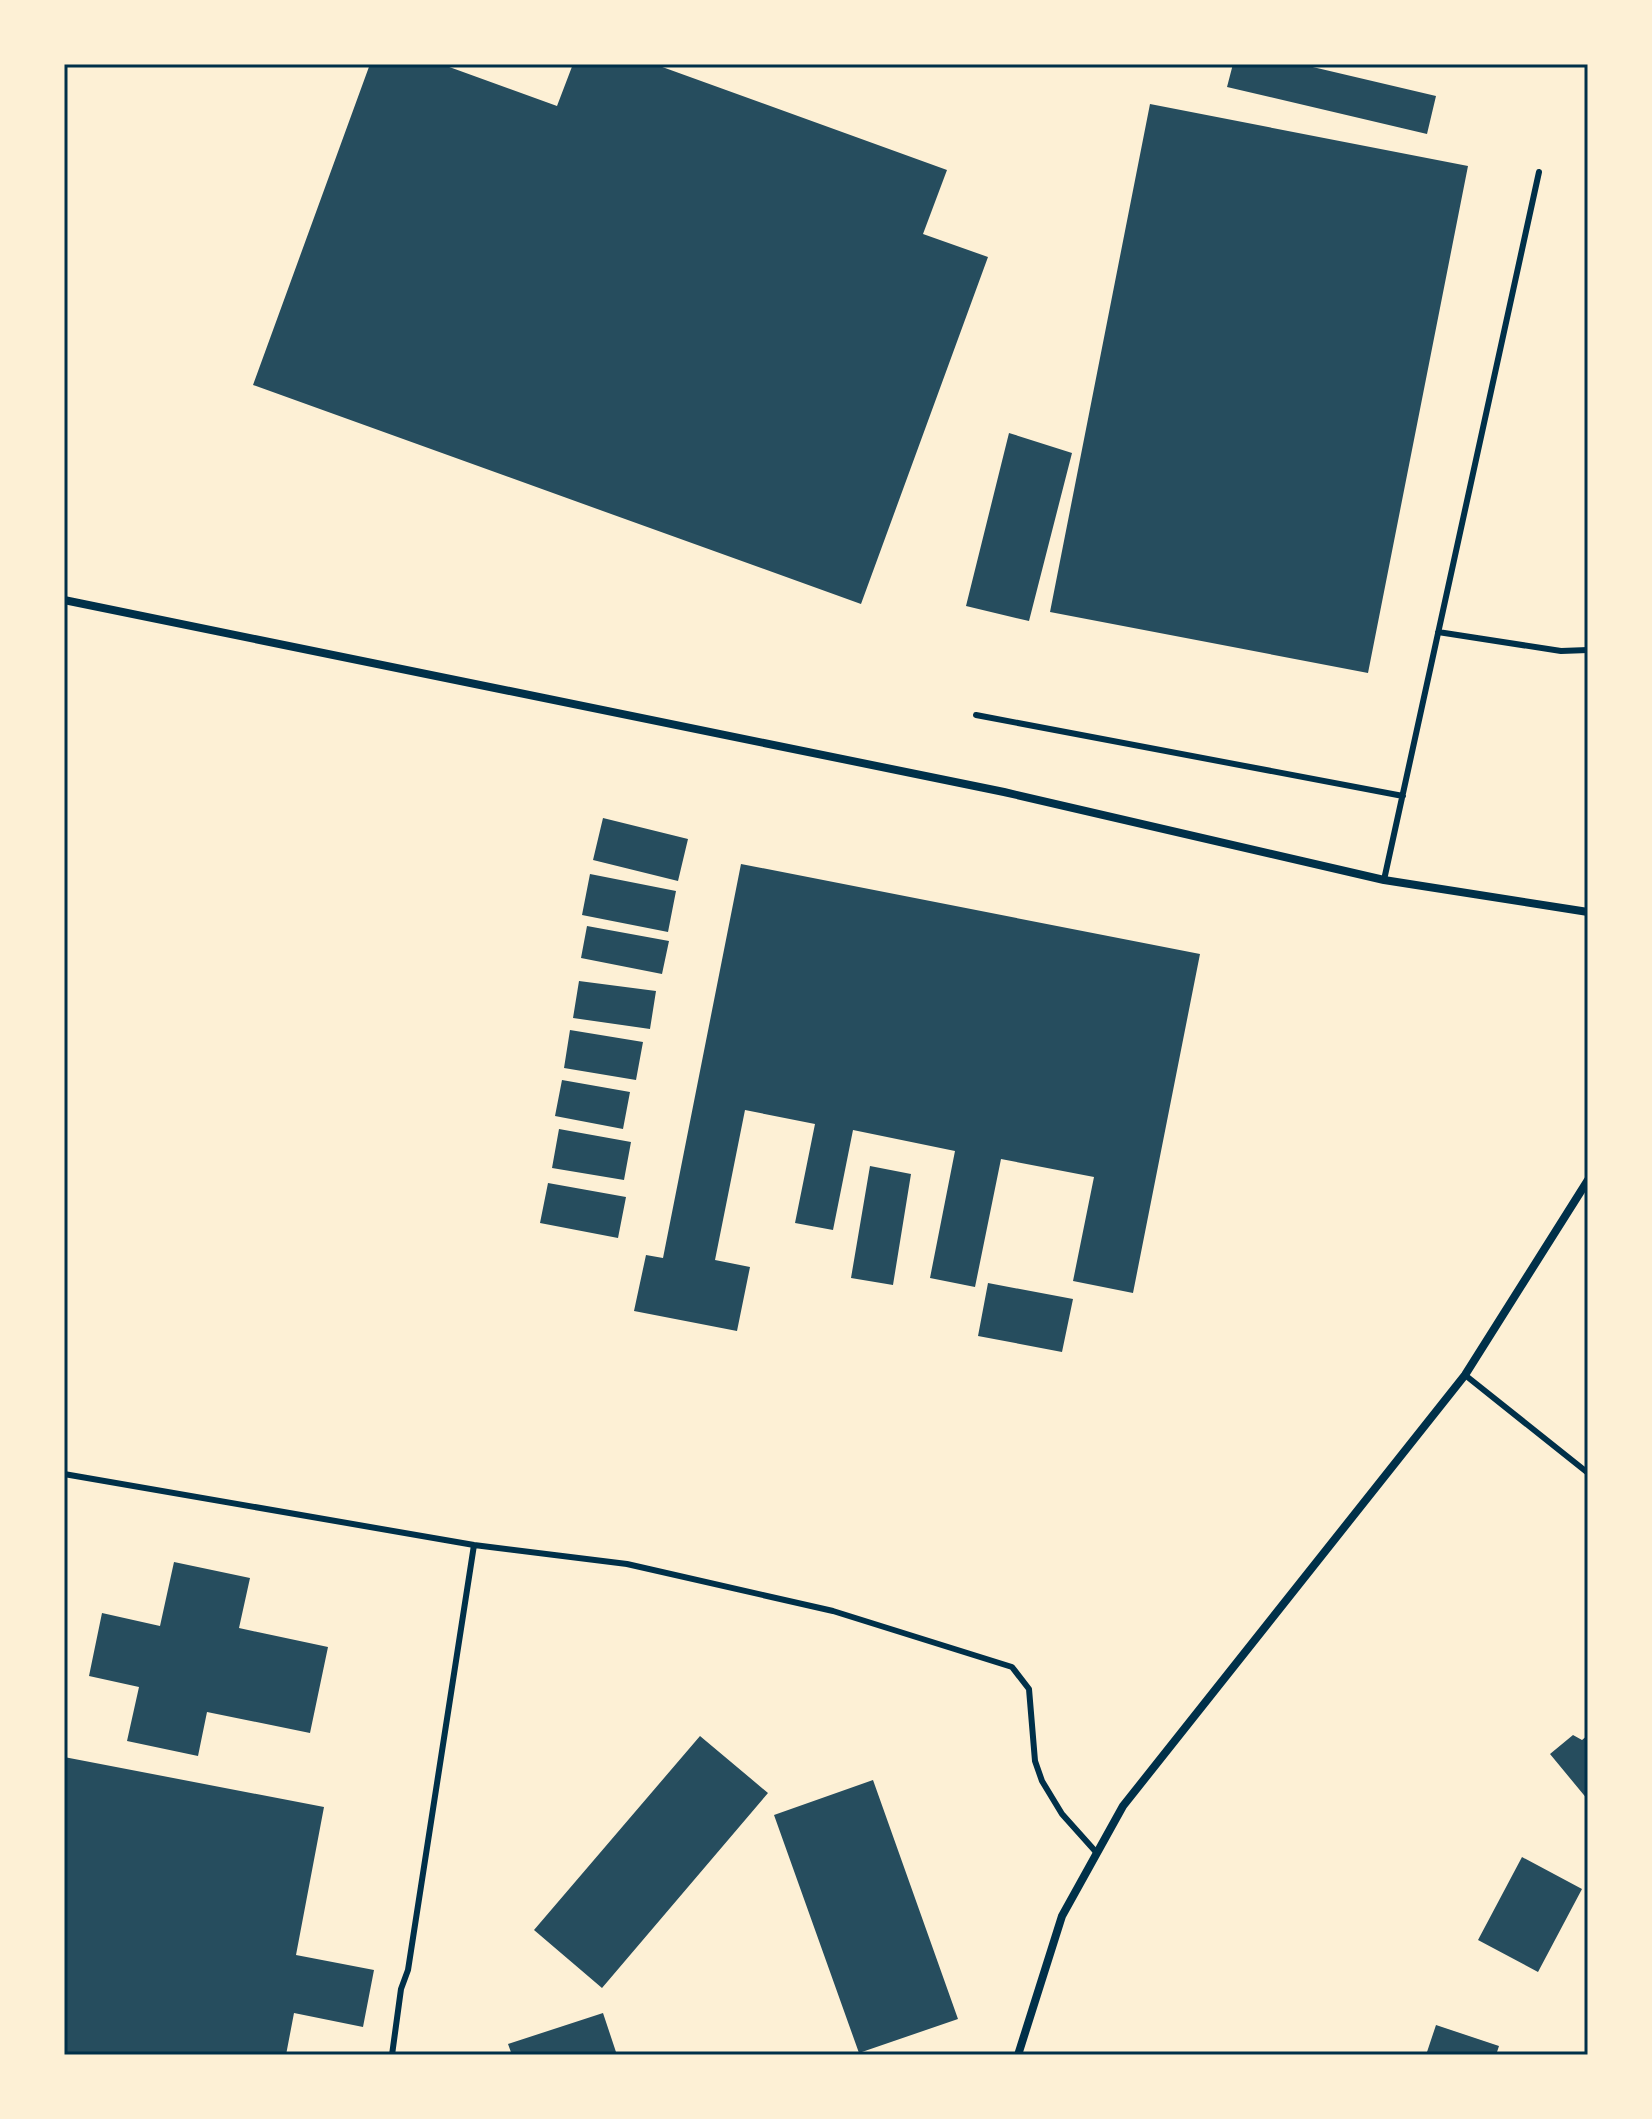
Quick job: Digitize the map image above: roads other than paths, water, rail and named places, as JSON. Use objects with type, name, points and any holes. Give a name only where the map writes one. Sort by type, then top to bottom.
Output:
[{"type":"street","points":[[64,600],[1004,792],[1384,880],[1588,912]]},
{"type":"street","points":[[1018,2055],[1062,1916],[1123,1806],[1465,1375],[1588,1180]]},
{"type":"lane","points":[[1384,880],[1539,172]]},
{"type":"lane","points":[[1438,632],[1561,651],[1588,650]]},
{"type":"lane","points":[[976,715],[1403,796]]},
{"type":"lane","points":[[1465,1375],[1588,1473]]},
{"type":"lane","points":[[64,1474],[474,1545],[627,1564],[833,1611],[1012,1667],[1029,1689],[1035,1761],[1042,1781],[1062,1814],[1096,1852]]},
{"type":"lane","points":[[392,2055],[474,1545]]}]
